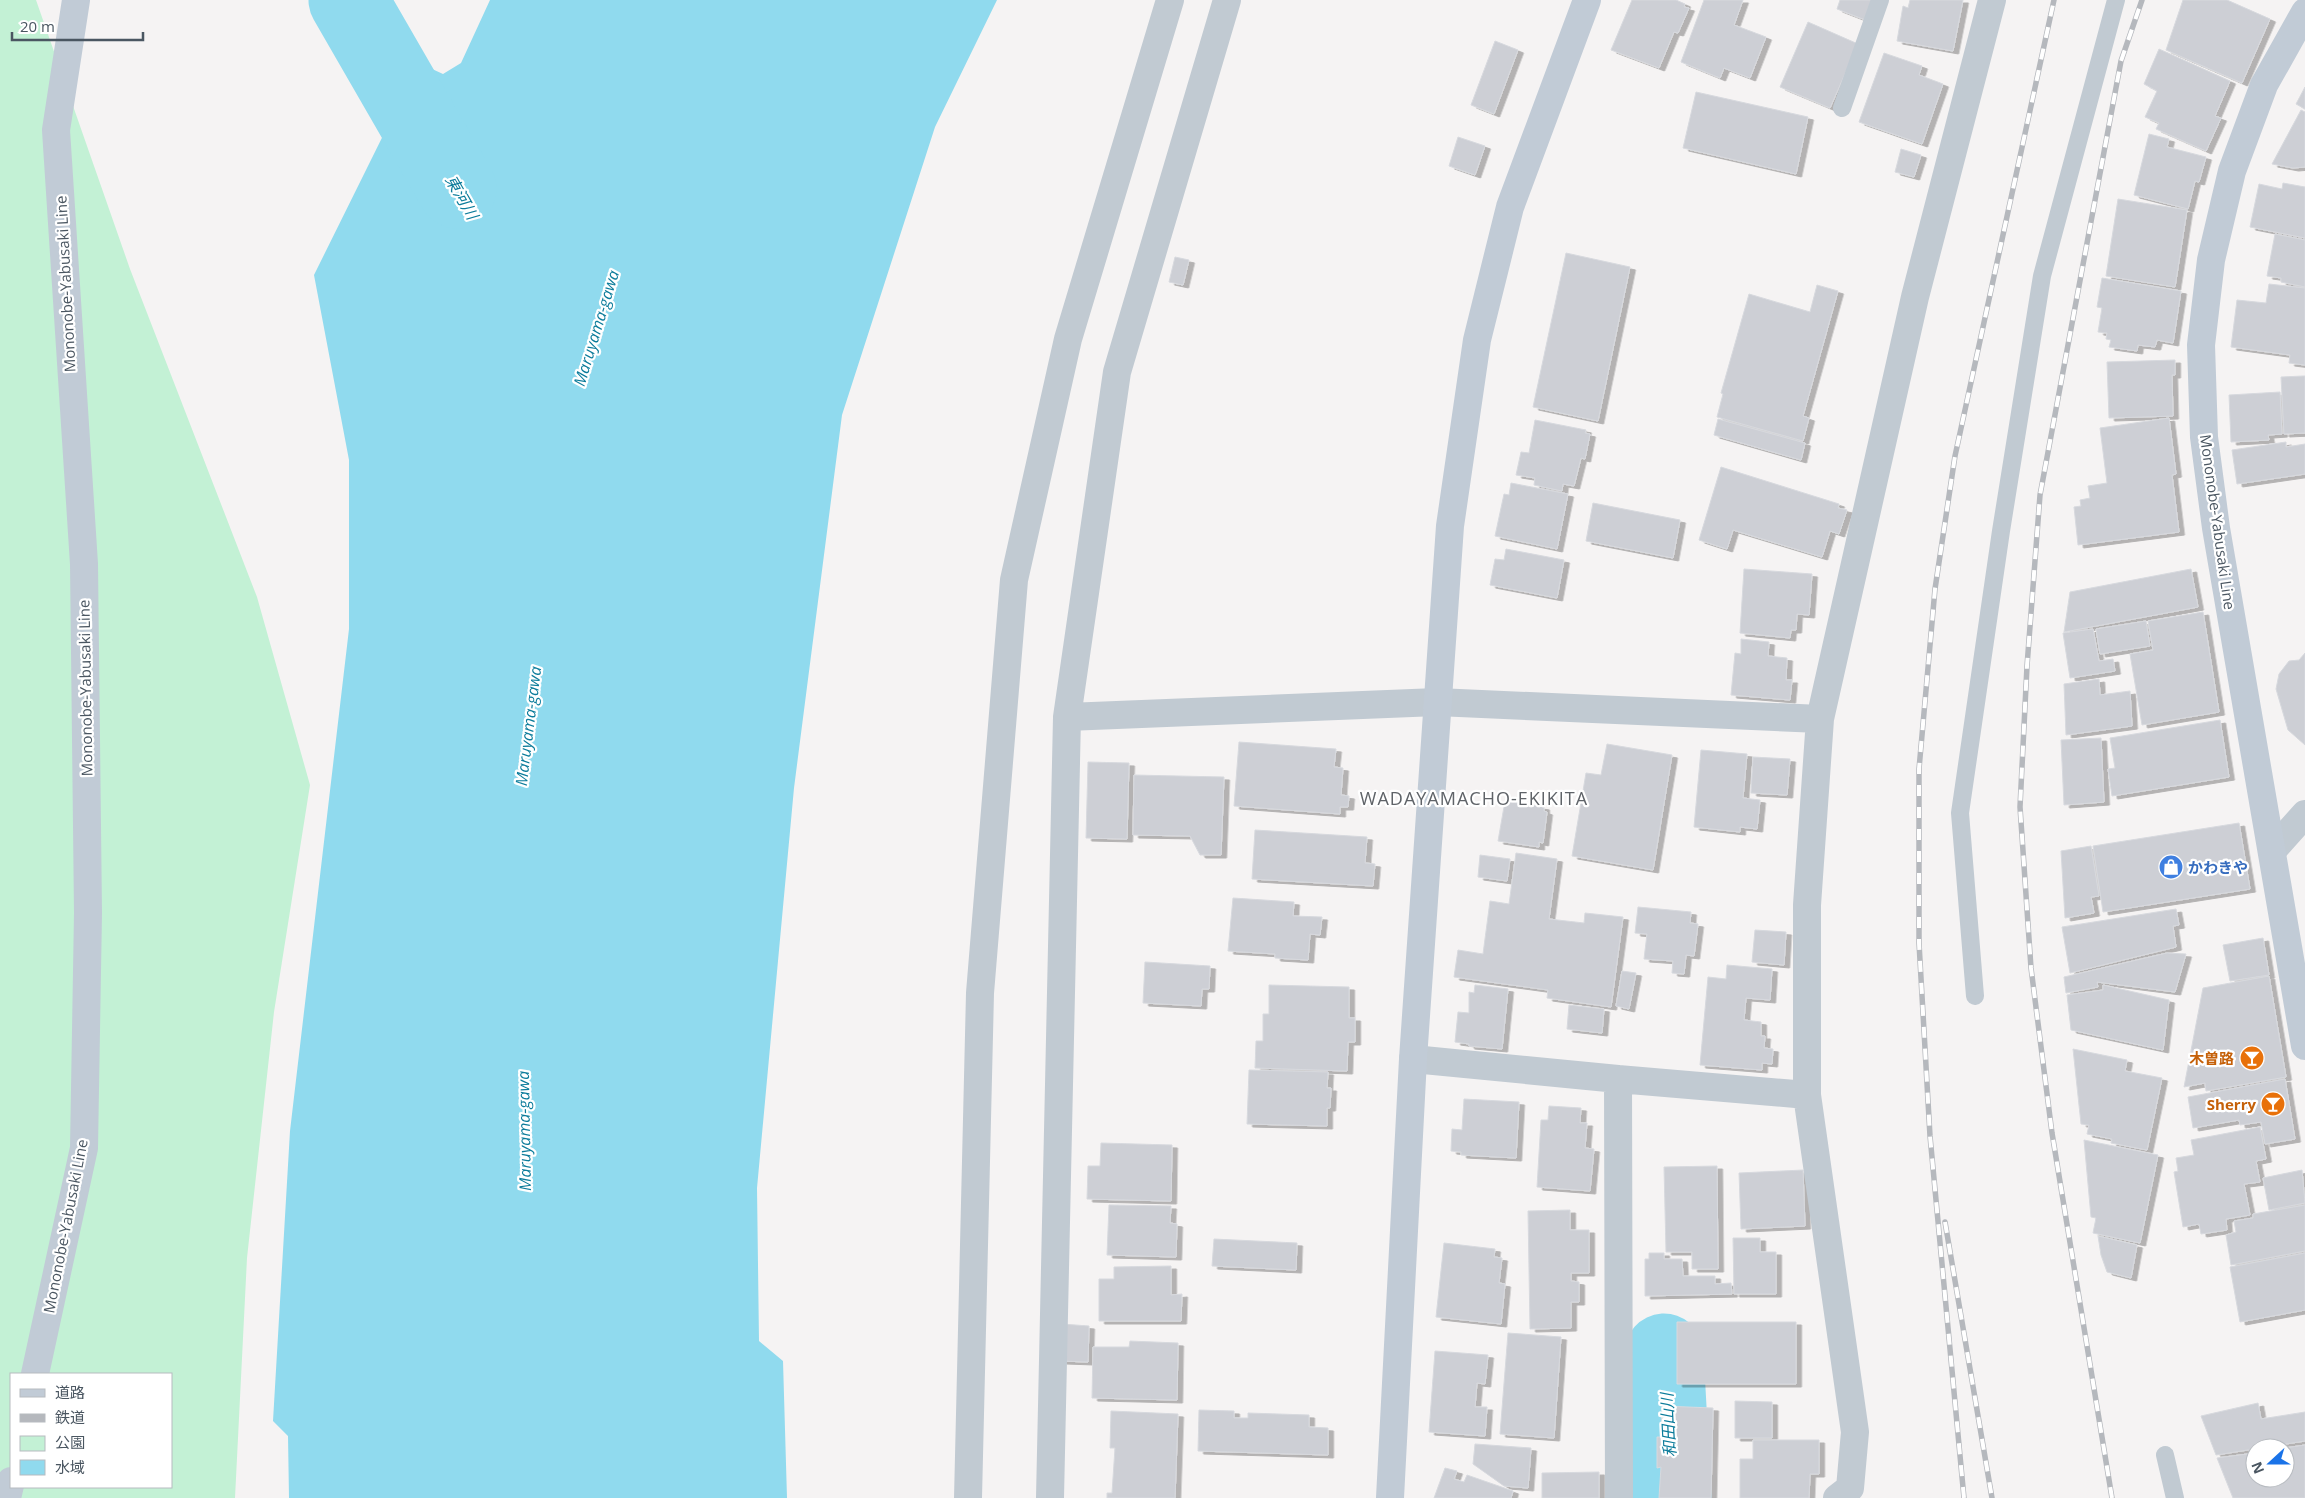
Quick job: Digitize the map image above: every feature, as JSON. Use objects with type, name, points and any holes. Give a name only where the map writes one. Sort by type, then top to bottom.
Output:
[{"type":"main road","name":"Mononobe-Yabusaki Line","points":[[35,1373],[84,1148],[88,913],[84,564],[56,130],[76,0]]},
{"type":"main road","points":[[1390,1498],[1413,1060],[1450,526],[1477,340],[1510,207],[1587,0]]},
{"type":"main road","name":"Mononobe-Yabusaki Line","points":[[2305,12],[2264,85],[2232,171],[2211,260],[2201,346],[2204,437],[2216,528],[2305,1046]]},
{"type":"main road","points":[[7,1498],[10,1485]]},
{"type":"street","points":[[968,1498],[980,993],[1014,580],[1068,339],[1170,0]]},
{"type":"street","points":[[1050,1498],[1067,717],[1117,372],[1227,0]]},
{"type":"street","points":[[1837,1498],[1850,1488],[1855,1432],[1807,1095],[1808,905],[1820,719],[1916,297],[1992,0]]},
{"type":"street","points":[[1067,717],[1437,702],[1820,719]]},
{"type":"street","points":[[2272,851],[2305,814]]},
{"type":"street","points":[[1413,1060],[1807,1095]]},
{"type":"street","points":[[1618,1079],[1619,1498]]},
{"type":"lane","points":[[1842,108],[1880,0]]},
{"type":"lane","points":[[1975,996],[1960,813],[2001,531],[2042,276],[2116,0]]},
{"type":"lane","points":[[2165,1455],[2175,1498]]},
{"type":"green space","points":[[0,0],[36,0],[130,269],[257,597],[310,785],[274,1012],[247,1258],[235,1498],[0,1498]]},
{"type":"water","name":"Maruyama-gawa","points":[[490,0],[997,0],[935,127],[842,415],[794,788],[757,1188],[759,1341],[783,1361],[787,1498],[289,1498],[288,1436],[273,1421],[290,1131],[349,629],[349,460],[314,275],[419,63],[443,74],[461,63]]},
{"type":"building","points":[[1632,0],[1676,0],[1685,4],[1684,7],[1689,8],[1678,33],[1674,32],[1659,68],[1611,50]]},
{"type":"building","points":[[1704,0],[1743,0],[1734,25],[1766,37],[1750,78],[1724,68],[1720,78],[1681,62]]},
{"type":"building","points":[[1840,0],[1876,0],[1868,21],[1837,9]]},
{"type":"building","points":[[1910,0],[1963,0],[1953,51],[1897,41],[1903,6],[1908,8]]},
{"type":"building","points":[[2183,0],[2227,0],[2270,19],[2242,83],[2166,50]]},
{"type":"building","points":[[1808,22],[1858,44],[1830,108],[1780,87]]},
{"type":"building","points":[[1495,41],[1518,50],[1494,114],[1471,105]]},
{"type":"building","points":[[2159,49],[2230,81],[2215,116],[2221,118],[2206,151],[2156,129],[2159,123],[2145,117],[2157,91],[2144,84]]},
{"type":"building","points":[[1884,53],[1922,66],[1919,75],[1943,84],[1922,144],[1859,122]]},
{"type":"building","points":[[2305,87],[2305,109],[2296,104]]},
{"type":"building","points":[[1696,92],[1808,117],[1796,174],[1683,148]]},
{"type":"building","points":[[2301,110],[2305,112],[2305,167],[2293,168],[2272,164]]},
{"type":"building","points":[[2149,134],[2169,139],[2167,147],[2206,157],[2199,182],[2195,181],[2188,209],[2134,195]]},
{"type":"building","points":[[1458,137],[1485,146],[1475,175],[1449,166]]},
{"type":"building","points":[[1901,149],[1921,155],[1914,177],[1895,172]]},
{"type":"building","points":[[2283,183],[2305,187],[2305,238],[2250,227],[2259,184],[2282,189]]},
{"type":"building","points":[[2118,199],[2187,210],[2175,287],[2106,276]]},
{"type":"building","points":[[2275,234],[2305,240],[2305,287],[2281,282],[2281,278],[2267,276]]},
{"type":"building","points":[[1566,253],[1630,267],[1598,421],[1533,407]]},
{"type":"building","points":[[1175,257],[1189,260],[1183,285],[1169,282]]},
{"type":"building","points":[[2102,278],[2181,291],[2173,343],[2157,340],[2155,347],[2138,345],[2137,351],[2109,347],[2111,340],[2106,339],[2107,333],[2098,332],[2102,308],[2097,307]]},
{"type":"building","points":[[2269,284],[2305,288],[2305,365],[2289,363],[2290,355],[2231,347],[2237,300],[2266,303]]},
{"type":"building","points":[[1817,285],[1838,291],[1803,416],[1809,418],[1803,441],[1717,417],[1723,394],[1721,393],[1749,294],[1810,312]]},
{"type":"building","points":[[2175,360],[2175,375],[2172,375],[2173,416],[2109,418],[2107,362]]},
{"type":"building","points":[[2305,376],[2305,433],[2284,434],[2281,377]]},
{"type":"building","points":[[2280,392],[2282,434],[2268,435],[2269,440],[2231,442],[2229,395]]},
{"type":"building","points":[[2169,418],[2176,474],[2172,475],[2179,532],[2078,545],[2074,507],[2081,506],[2080,500],[2090,498],[2088,486],[2107,483],[2100,428]]},
{"type":"building","points":[[1718,419],[1805,443],[1801,460],[1714,435]]},
{"type":"building","points":[[1535,420],[1586,430],[1585,433],[1590,434],[1585,459],[1581,458],[1574,486],[1563,484],[1562,491],[1534,485],[1535,478],[1516,475],[1521,452],[1529,453]]},
{"type":"building","points":[[2286,442],[2286,447],[2305,444],[2305,474],[2237,484],[2232,450]]},
{"type":"building","points":[[1721,467],[1839,504],[1838,508],[1847,510],[1839,534],[1830,531],[1822,557],[1733,530],[1727,549],[1699,540]]},
{"type":"building","points":[[1511,483],[1568,494],[1557,549],[1495,536],[1504,494],[1509,495]]},
{"type":"building","points":[[1593,503],[1680,520],[1673,558],[1586,541]]},
{"type":"building","points":[[1506,549],[1564,560],[1557,598],[1490,585],[1495,559],[1504,560]]},
{"type":"building","points":[[1744,569],[1812,574],[1809,615],[1797,614],[1796,630],[1791,630],[1790,638],[1740,633]]},
{"type":"building","points":[[2191,569],[2198,607],[2064,632],[2070,592]]},
{"type":"building","points":[[2203,612],[2219,712],[2142,725],[2130,654],[2153,650],[2148,621]]},
{"type":"building","points":[[2146,621],[2150,646],[2100,654],[2096,629]]},
{"type":"building","points":[[2093,629],[2099,661],[2113,659],[2115,671],[2070,678],[2063,633]]},
{"type":"building","points":[[1741,639],[1769,642],[1768,656],[1787,658],[1786,680],[1792,680],[1790,700],[1731,695],[1735,653],[1741,654]]},
{"type":"building","points":[[2305,653],[2305,745],[2288,730],[2276,689],[2279,674],[2289,661],[2299,660]]},
{"type":"building","points":[[2099,679],[2100,695],[2130,691],[2132,726],[2066,735],[2064,684]]},
{"type":"building","points":[[2220,720],[2229,777],[2112,796],[2108,769],[2115,768],[2110,738]]},
{"type":"building","points":[[2101,738],[2104,802],[2064,805],[2061,740]]},
{"type":"building","points":[[1239,742],[1336,749],[1334,767],[1343,768],[1341,795],[1349,796],[1348,807],[1340,807],[1340,814],[1234,806]]},
{"type":"building","points":[[1607,744],[1672,755],[1653,870],[1572,856],[1586,773],[1601,775]]},
{"type":"building","points":[[1701,750],[1747,754],[1743,798],[1760,800],[1757,829],[1740,827],[1740,832],[1694,827]]},
{"type":"building","points":[[1753,757],[1790,759],[1787,795],[1751,793]]},
{"type":"building","points":[[1088,762],[1129,763],[1127,839],[1086,838]]},
{"type":"building","points":[[1134,775],[1224,777],[1221,855],[1200,855],[1190,836],[1133,835]]},
{"type":"building","points":[[1505,801],[1544,807],[1544,811],[1547,812],[1543,843],[1539,842],[1539,847],[1498,841]]},
{"type":"building","name":"かわきや","points":[[2239,823],[2250,889],[2103,912],[2093,846]]},
{"type":"building","points":[[1255,830],[1367,837],[1365,863],[1375,864],[1373,886],[1252,879]]},
{"type":"building","points":[[2091,846],[2099,896],[2091,897],[2094,913],[2065,918],[2061,851]]},
{"type":"building","points":[[1516,853],[1557,859],[1549,919],[1584,923],[1585,913],[1623,917],[1611,1007],[1547,998],[1548,990],[1454,977],[1458,950],[1483,954],[1490,901],[1509,904]]},
{"type":"building","points":[[1480,855],[1510,859],[1507,881],[1478,877]]},
{"type":"building","points":[[1233,898],[1294,902],[1293,916],[1322,917],[1320,935],[1310,934],[1308,960],[1275,958],[1275,954],[1228,951]]},
{"type":"building","points":[[1638,907],[1691,912],[1690,923],[1698,924],[1694,956],[1686,955],[1684,974],[1672,973],[1673,961],[1644,959],[1647,934],[1635,933]]},
{"type":"building","points":[[2176,909],[2179,925],[2173,926],[2176,947],[2070,973],[2062,927]]},
{"type":"building","points":[[1755,930],[1786,932],[1784,965],[1752,962]]},
{"type":"building","points":[[2263,938],[2269,975],[2230,981],[2223,945]]},
{"type":"building","points":[[2167,953],[2186,954],[2175,992],[2097,982],[2098,987],[2066,993],[2064,977]]},
{"type":"building","points":[[1145,962],[1210,966],[1209,989],[1202,989],[1201,1006],[1143,1003]]},
{"type":"building","points":[[1727,965],[1772,969],[1770,1000],[1746,998],[1744,1020],[1761,1022],[1761,1036],[1765,1036],[1764,1048],[1773,1049],[1772,1064],[1762,1063],[1762,1070],[1700,1065],[1708,977],[1726,979]]},
{"type":"building","points":[[1622,971],[1636,973],[1629,1009],[1616,1006]]},
{"type":"building","points":[[2269,976],[2286,1077],[2206,1091],[2205,1083],[2184,1087],[2203,988]]},
{"type":"building","points":[[1269,985],[1349,987],[1349,1018],[1355,1018],[1355,1042],[1348,1042],[1347,1071],[1255,1068],[1256,1041],[1263,1041],[1263,1014],[1269,1014]]},
{"type":"building","points":[[1475,985],[1508,989],[1502,1049],[1469,1046],[1469,1044],[1455,1042],[1458,1012],[1469,1013],[1469,992],[1474,993]]},
{"type":"building","points":[[2103,985],[2169,1000],[2163,1050],[2071,1030],[2067,995],[2103,990]]},
{"type":"building","points":[[1569,1005],[1604,1009],[1602,1033],[1567,1029]]},
{"type":"building","points":[[2073,1049],[2127,1060],[2125,1071],[2162,1078],[2147,1150],[2111,1143],[2112,1139],[2087,1134],[2089,1125],[2081,1124]]},
{"type":"building","points":[[1249,1070],[1328,1072],[1327,1088],[1331,1088],[1330,1108],[1327,1108],[1327,1126],[1247,1124]]},
{"type":"building","points":[[2285,1079],[2295,1139],[2265,1144],[2261,1122],[2240,1125],[2239,1120],[2193,1128],[2188,1097]]},
{"type":"building","points":[[1464,1099],[1519,1102],[1516,1158],[1461,1155],[1461,1152],[1451,1151],[1452,1129],[1462,1130]]},
{"type":"building","points":[[1549,1106],[1581,1108],[1580,1123],[1587,1123],[1585,1148],[1594,1149],[1590,1191],[1537,1187],[1541,1120],[1548,1120]]},
{"type":"building","points":[[2260,1127],[2266,1159],[2256,1161],[2260,1182],[2244,1184],[2250,1215],[2226,1219],[2227,1230],[2201,1234],[2199,1224],[2183,1227],[2174,1172],[2178,1171],[2176,1158],[2194,1155],[2191,1140]]},
{"type":"building","points":[[2084,1140],[2158,1155],[2140,1243],[2093,1233],[2096,1218],[2091,1217]]},
{"type":"building","points":[[1101,1143],[1172,1145],[1171,1201],[1087,1199],[1088,1166],[1100,1166]]},
{"type":"building","points":[[1717,1166],[1718,1269],[1692,1269],[1692,1252],[1666,1252],[1664,1167]]},
{"type":"building","points":[[1803,1170],[1805,1226],[1741,1229],[1739,1173]]},
{"type":"building","points":[[2302,1170],[2305,1203],[2269,1210],[2263,1178]]},
{"type":"building","points":[[1109,1205],[1171,1206],[1170,1223],[1177,1224],[1176,1257],[1107,1255]]},
{"type":"building","points":[[2305,1205],[2305,1251],[2231,1265],[2226,1235],[2236,1232],[2234,1221],[2253,1218],[2253,1214]]},
{"type":"building","points":[[1570,1210],[1570,1230],[1589,1230],[1589,1273],[1571,1273],[1571,1281],[1579,1282],[1579,1302],[1571,1302],[1571,1328],[1530,1329],[1528,1211]]},
{"type":"building","points":[[2098,1236],[2137,1245],[2131,1278],[2107,1272],[2101,1255]]},
{"type":"building","points":[[1733,1238],[1760,1238],[1760,1252],[1776,1252],[1776,1294],[1734,1294]]},
{"type":"building","points":[[1214,1239],[1297,1243],[1296,1270],[1212,1266]]},
{"type":"building","points":[[1444,1243],[1495,1249],[1494,1257],[1502,1258],[1499,1283],[1505,1284],[1501,1324],[1436,1317]]},
{"type":"building","points":[[1649,1253],[1664,1253],[1664,1259],[1682,1259],[1683,1276],[1715,1276],[1715,1284],[1731,1283],[1732,1294],[1645,1296],[1645,1259],[1649,1259]]},
{"type":"building","points":[[2305,1253],[2305,1310],[2240,1322],[2230,1267]]},
{"type":"building","points":[[1171,1266],[1171,1295],[1182,1294],[1181,1321],[1099,1321],[1099,1279],[1114,1279],[1114,1267]]},
{"type":"building","points":[[1677,1322],[1796,1322],[1796,1384],[1677,1384]]},
{"type":"building","points":[[1062,1324],[1089,1326],[1088,1362],[1061,1361]]},
{"type":"building","points":[[1508,1333],[1561,1337],[1554,1438],[1500,1434]]},
{"type":"building","points":[[1130,1341],[1178,1343],[1177,1400],[1092,1398],[1093,1347],[1129,1347]]},
{"type":"building","points":[[1435,1351],[1488,1355],[1485,1384],[1477,1383],[1475,1407],[1487,1407],[1485,1436],[1429,1432]]},
{"type":"building","points":[[1735,1401],[1772,1402],[1772,1438],[1735,1438]]},
{"type":"building","points":[[2258,1403],[2261,1419],[2305,1412],[2305,1441],[2295,1443],[2295,1438],[2245,1438],[2245,1450],[2216,1455],[2201,1416]]},
{"type":"building","points":[[1662,1406],[1713,1408],[1711,1498],[1659,1498],[1661,1467],[1657,1468],[1657,1437],[1661,1437]]},
{"type":"building","points":[[1199,1410],[1234,1411],[1234,1418],[1248,1418],[1248,1413],[1309,1415],[1309,1427],[1328,1428],[1328,1455],[1198,1451]]},
{"type":"building","points":[[1111,1411],[1178,1414],[1175,1498],[1107,1498],[1107,1493],[1112,1493],[1115,1448],[1110,1448]]},
{"type":"building","points":[[1753,1440],[1819,1440],[1819,1474],[1810,1474],[1809,1498],[1740,1498],[1740,1459],[1753,1459]]},
{"type":"building","points":[[1475,1444],[1531,1448],[1528,1488],[1504,1486],[1473,1464]]},
{"type":"building","points":[[2305,1445],[2305,1498],[2233,1498],[2217,1458],[2245,1454],[2245,1488],[2295,1488],[2295,1446]]},
{"type":"building","points":[[1445,1468],[1457,1471],[1454,1479],[1464,1482],[1467,1475],[1513,1491],[1511,1498],[1434,1498]]},
{"type":"building","points":[[1599,1472],[1599,1498],[1542,1498],[1542,1473]]},
{"type":"waterway","name":"東河川","points":[[348,0],[457,189]]},
{"type":"waterway","name":"和田山川","points":[[1664,1353],[1672,1498]]},
{"type":"railway","points":[[1964,1498],[1930,1136],[1919,943],[1919,769],[1935,589],[1955,456],[2054,0]]},
{"type":"railway","points":[[2112,1498],[2052,1133],[2031,968],[2020,807],[2027,666],[2040,495],[2121,61],[2142,0]]},
{"type":"railway","points":[[1945,1222],[1992,1498]]},
{"type":"place","name":"かわきや","points":[[2171,867]]},
{"type":"place","name":"木曽路","points":[[2252,1058]]},
{"type":"place","name":"Sherry","points":[[2273,1104]]},
{"type":"district","name":"WADAYAMACHO-EKIKITA","points":[[1474,798]]}]
